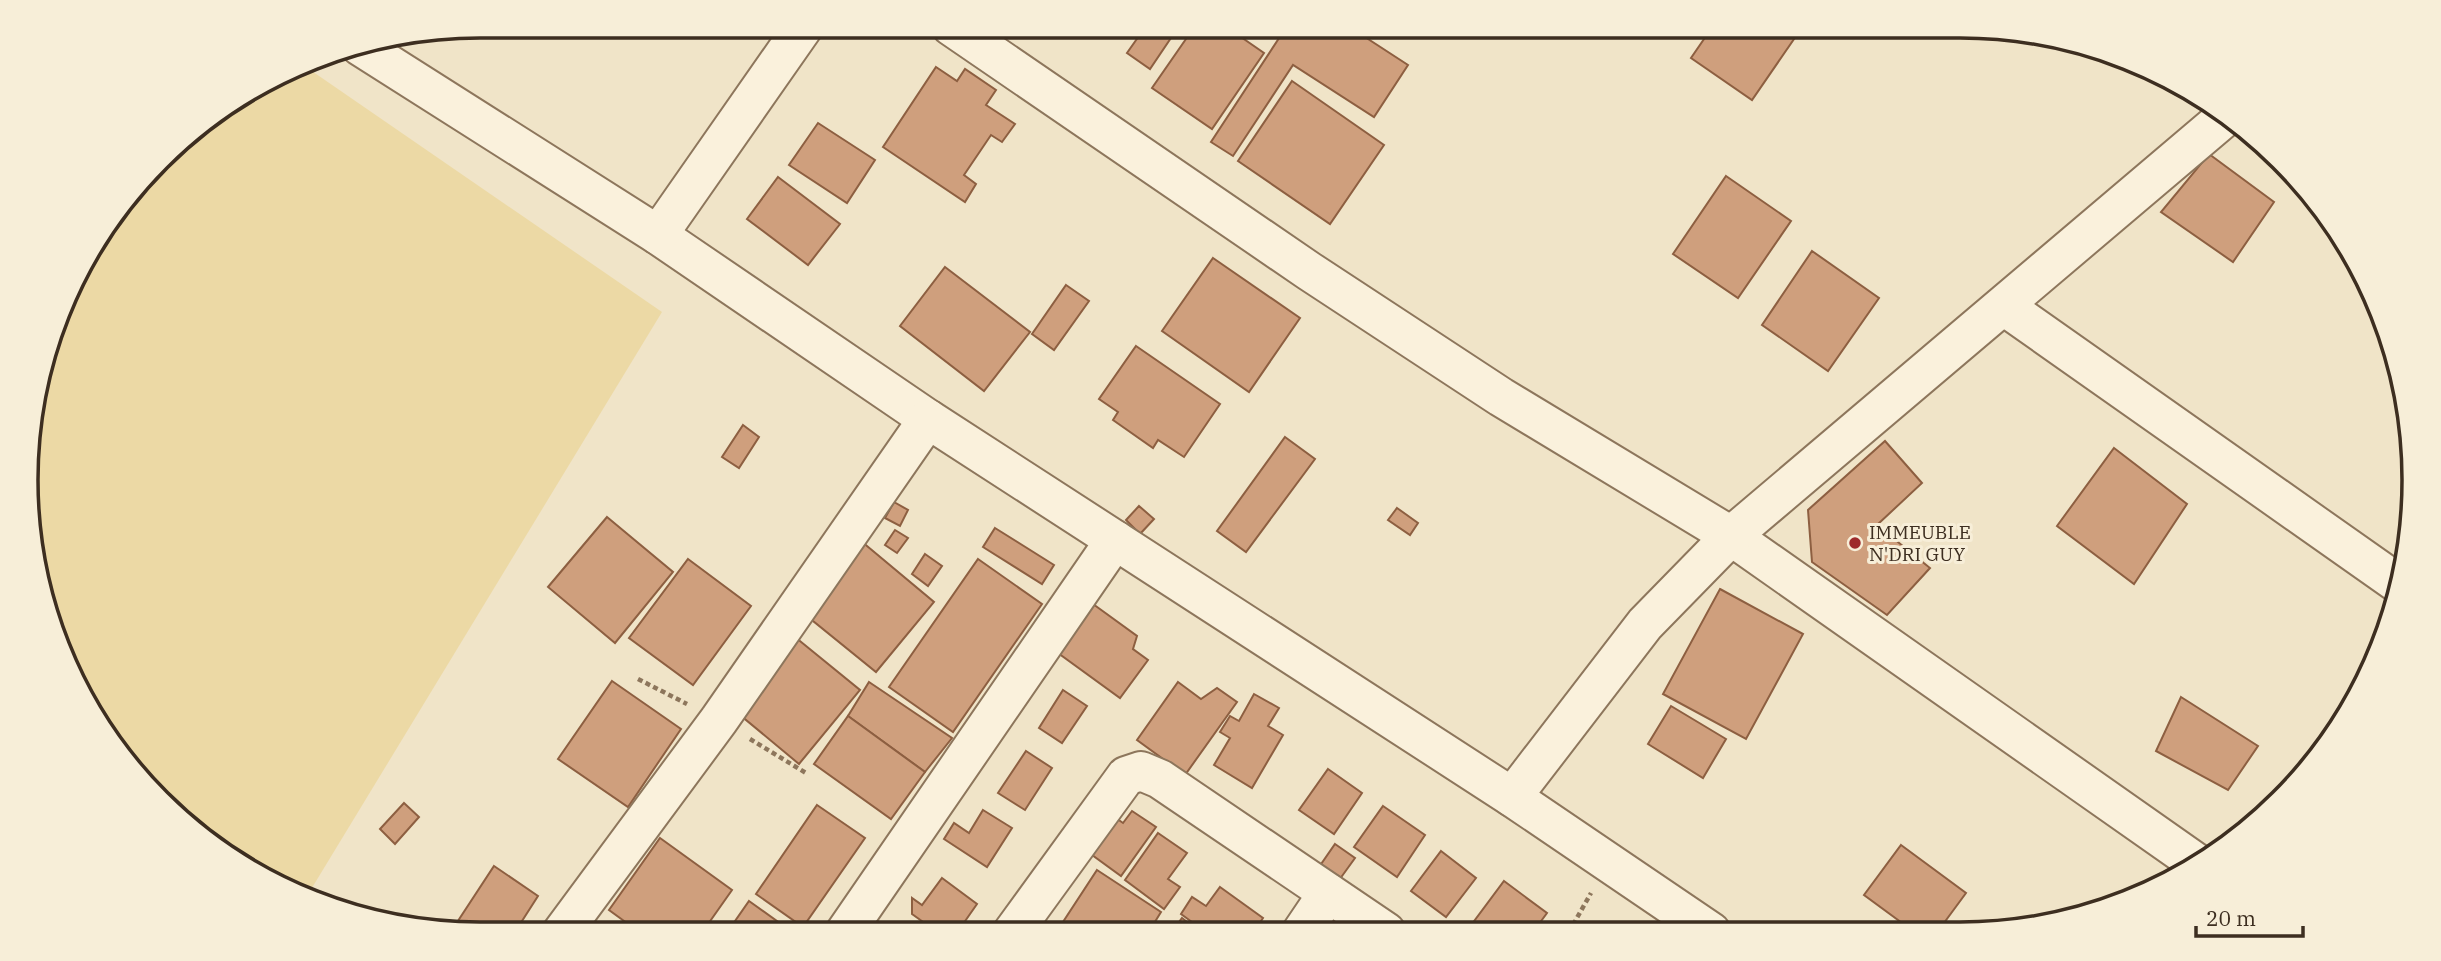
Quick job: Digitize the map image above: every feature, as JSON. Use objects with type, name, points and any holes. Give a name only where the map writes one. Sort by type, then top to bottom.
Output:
[{"type":"street","points":[[658,234],[796,38]]},
{"type":"street","points":[[969,38],[1309,271],[1501,397],[1731,536],[2190,858]]},
{"type":"street","points":[[371,53],[658,234],[928,419],[1512,797],[1696,922]]},
{"type":"street","points":[[1512,797],[1645,624],[1731,536],[2219,122]]},
{"type":"street","points":[[2004,306],[2391,579]]},
{"type":"street","points":[[569,922],[719,720],[928,419]]},
{"type":"street","points":[[852,922],[1115,540]]},
{"type":"street","points":[[1020,922],[1126,776],[1141,771],[1160,779],[1371,922]]},
{"type":"street","points":[[1308,922],[1328,893]]},
{"type":"sand","points":[[312,71],[662,312],[311,889],[259,863],[211,831],[148,772],[98,702],[62,623],[42,538],[39,452],[54,366],[72,311],[84,285],[130,211],[189,148],[259,98]]},
{"type":"building","points":[[1138,38],[1171,38],[1150,69],[1127,53]]},
{"type":"building","points":[[1187,38],[1242,38],[1264,53],[1212,129],[1152,88]]},
{"type":"building","points":[[1279,38],[1366,38],[1408,65],[1374,117],[1293,65],[1233,156],[1211,142]]},
{"type":"building","points":[[1705,38],[1795,38],[1752,100],[1691,58]]},
{"type":"building","points":[[936,67],[957,81],[965,69],[996,90],[986,105],[1015,124],[1002,142],[991,135],[964,175],[976,184],[965,202],[883,147]]},
{"type":"building","points":[[1292,81],[1384,145],[1330,224],[1238,161]]},
{"type":"building","points":[[818,123],[875,160],[847,203],[789,165]]},
{"type":"building","points":[[2209,154],[2274,202],[2233,262],[2161,212]]},
{"type":"building","points":[[1726,176],[1791,221],[1738,298],[1673,254]]},
{"type":"building","points":[[778,177],[840,224],[808,265],[747,219]]},
{"type":"building","points":[[1812,251],[1879,298],[1828,371],[1762,325]]},
{"type":"building","points":[[1213,258],[1300,318],[1249,392],[1162,331]]},
{"type":"building","points":[[945,267],[1030,332],[984,391],[900,326]]},
{"type":"building","points":[[1066,285],[1089,301],[1054,350],[1032,334]]},
{"type":"building","points":[[1136,346],[1220,404],[1184,457],[1158,440],[1153,448],[1113,420],[1118,412],[1099,399]]},
{"type":"building","points":[[743,425],[759,437],[739,468],[722,457]]},
{"type":"building","points":[[1285,437],[1315,459],[1246,552],[1217,531]]},
{"type":"building","name":"IMMEUBLE N'DRI GUY","points":[[1885,441],[1922,483],[1877,525],[1930,568],[1887,615],[1812,562],[1808,510]]},
{"type":"building","points":[[2114,448],[2187,504],[2134,584],[2057,526]]},
{"type":"building","points":[[894,502],[908,510],[900,526],[885,518]]},
{"type":"building","points":[[1139,506],[1154,519],[1140,534],[1126,520]]},
{"type":"building","points":[[1397,508],[1418,523],[1410,535],[1388,520]]},
{"type":"building","points":[[607,517],[673,572],[615,643],[548,587]]},
{"type":"building","points":[[995,528],[1054,565],[1042,584],[983,547]]},
{"type":"building","points":[[895,530],[908,538],[897,553],[885,545]]},
{"type":"building","points":[[861,541],[934,602],[876,672],[802,612]]},
{"type":"building","points":[[925,554],[942,566],[928,586],[912,574]]},
{"type":"building","points":[[688,559],[751,606],[693,685],[629,638]]},
{"type":"building","points":[[978,559],[1042,604],[953,732],[889,687]]},
{"type":"building","points":[[1720,589],[1803,634],[1746,739],[1663,694]]},
{"type":"building","points":[[1093,604],[1137,636],[1133,649],[1148,660],[1120,698],[1058,653]]},
{"type":"building","points":[[795,637],[860,690],[799,764],[734,710]]},
{"type":"building","points":[[612,681],[681,729],[628,807],[558,759]]},
{"type":"building","points":[[869,682],[952,738],[925,772],[848,716]]},
{"type":"building","points":[[1178,682],[1201,699],[1217,688],[1237,702],[1185,775],[1137,740]]},
{"type":"building","points":[[1063,690],[1087,706],[1062,743],[1039,728]]},
{"type":"building","points":[[1254,694],[1279,708],[1268,726],[1283,735],[1252,788],[1214,765],[1230,738],[1220,732],[1230,716],[1239,721]]},
{"type":"building","points":[[2181,697],[2258,746],[2228,790],[2156,751]]},
{"type":"building","points":[[1671,706],[1726,739],[1703,778],[1648,744]]},
{"type":"building","points":[[848,716],[925,772],[891,819],[814,764]]},
{"type":"building","points":[[1026,751],[1052,768],[1025,810],[998,793]]},
{"type":"building","points":[[1328,769],[1362,793],[1334,834],[1299,810]]},
{"type":"building","points":[[404,803],[419,817],[395,844],[380,829]]},
{"type":"building","points":[[817,805],[865,838],[806,922],[796,922],[756,894]]},
{"type":"building","points":[[1383,806],[1425,835],[1397,877],[1354,847]]},
{"type":"building","points":[[983,810],[1012,828],[987,867],[944,839],[954,823],[969,833]]},
{"type":"building","points":[[1132,811],[1156,827],[1121,876],[1088,852],[1113,816],[1123,823]]},
{"type":"building","points":[[1158,833],[1187,853],[1168,879],[1180,887],[1164,909],[1125,880]]},
{"type":"building","points":[[660,838],[732,890],[709,922],[626,922],[609,910]]},
{"type":"building","points":[[1335,844],[1355,858],[1337,883],[1317,870]]},
{"type":"building","points":[[1901,845],[1966,893],[1945,922],[1901,922],[1864,895]]},
{"type":"building","points":[[1441,851],[1476,878],[1446,917],[1411,891]]},
{"type":"building","points":[[494,866],[538,896],[521,922],[457,922]]},
{"type":"building","points":[[1097,870],[1161,912],[1155,922],[1063,922]]},
{"type":"building","points":[[942,878],[977,904],[964,922],[923,922],[912,914],[912,898],[922,905]]},
{"type":"building","points":[[1504,881],[1547,913],[1540,922],[1473,922]]},
{"type":"building","points":[[1220,887],[1263,918],[1260,922],[1192,922],[1181,914],[1192,897],[1206,906]]},
{"type":"building","points":[[749,901],[778,922],[734,922]]},
{"type":"place","name":"IMMEUBLE N'DRI GUY","points":[[1855,543]]}]
